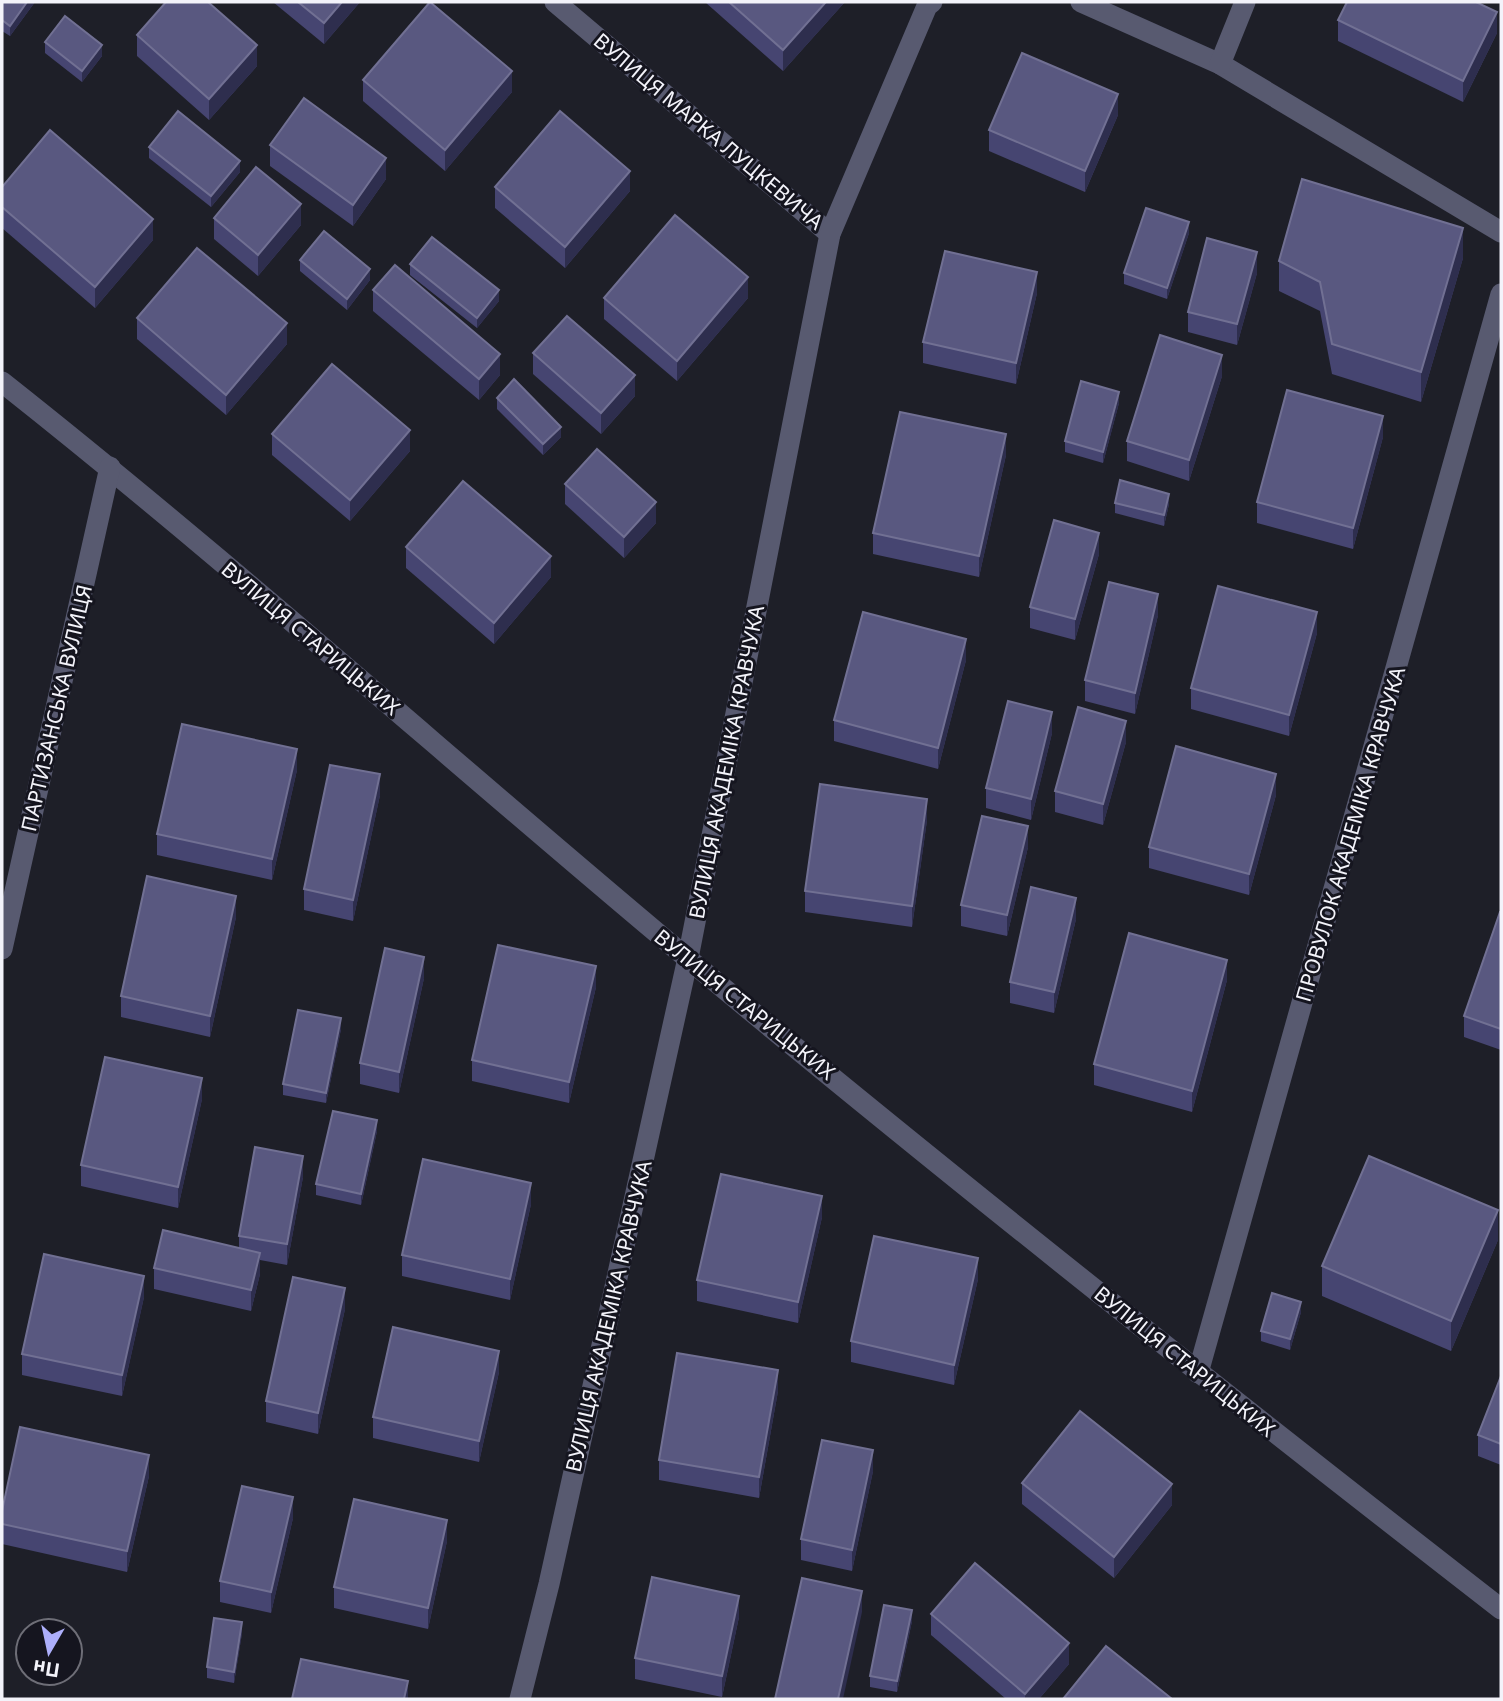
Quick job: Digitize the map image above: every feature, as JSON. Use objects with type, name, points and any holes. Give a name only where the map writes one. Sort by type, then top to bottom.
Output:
[{"type":"street","name":"ВУЛИЦЯ МАРКА ЛУЦКЕВИЧА","points":[[555,2],[830,234]]},
{"type":"street","name":"ВУЛИЦЯ АКАДЕМІКА КРАВЧУКА","points":[[520,1699],[549,1584],[688,958],[830,234],[927,6],[932,2]]},
{"type":"street","points":[[1081,2],[1220,64],[1501,232]]},
{"type":"street","points":[[1220,64],[1245,2]]},
{"type":"street","name":"ПРОВУЛОК АКАДЕМІКА КРАВЧУКА","points":[[1198,1373],[1501,294]]},
{"type":"street","name":"ВУЛИЦЯ СТАРИЦЬКИХ","points":[[2,382],[110,467],[688,958],[1198,1373],[1501,1609]]},
{"type":"street","name":"ПАРТИЗАНСЬКА ВУЛИЦЯ","points":[[2,949],[110,467]]},
{"type":"building","points":[[2,2],[27,2],[10,26],[2,20]]},
{"type":"building","points":[[166,2],[208,2],[257,45],[209,99],[137,35]]},
{"type":"building","points":[[298,2],[342,2],[324,23]]},
{"type":"building","points":[[430,2],[512,71],[445,150],[363,80]]},
{"type":"building","points":[[729,2],[826,2],[783,50]]},
{"type":"building","points":[[1347,2],[1476,2],[1497,12],[1463,81],[1338,20]]},
{"type":"building","points":[[65,16],[102,45],[82,71],[45,42]]},
{"type":"building","points":[[1022,53],[1118,94],[1085,171],[989,130]]},
{"type":"building","points":[[304,98],[386,158],[353,205],[270,145]]},
{"type":"building","points":[[178,111],[240,161],[211,196],[149,147]]},
{"type":"building","points":[[560,111],[630,171],[565,247],[495,187]]},
{"type":"building","points":[[50,130],[153,219],[95,287],[2,207],[2,187]]},
{"type":"building","points":[[256,167],[301,204],[258,255],[214,218]]},
{"type":"building","points":[[1302,179],[1463,228],[1421,372],[1332,344],[1320,282],[1279,261]]},
{"type":"building","points":[[1146,208],[1189,222],[1167,288],[1124,273]]},
{"type":"building","points":[[675,215],[748,277],[677,361],[604,298]]},
{"type":"building","points":[[324,231],[370,269],[347,299],[300,260]]},
{"type":"building","points":[[432,237],[499,290],[477,318],[410,264]]},
{"type":"building","points":[[1207,238],[1257,252],[1237,324],[1188,312]]},
{"type":"building","points":[[197,248],[287,323],[226,395],[137,318]]},
{"type":"building","points":[[945,251],[1037,272],[1016,363],[923,342]]},
{"type":"building","points":[[395,265],[500,354],[479,379],[373,290]]},
{"type":"building","points":[[567,316],[635,375],[601,413],[533,353]]},
{"type":"building","points":[[1160,335],[1222,355],[1189,460],[1127,441]]},
{"type":"building","points":[[332,364],[410,430],[350,500],[272,434]]},
{"type":"building","points":[[514,379],[561,427],[543,444],[497,398]]},
{"type":"building","points":[[1081,381],[1119,392],[1103,452],[1065,441]]},
{"type":"building","points":[[1287,390],[1383,416],[1353,528],[1257,502]]},
{"type":"building","points":[[900,412],[1006,434],[979,556],[873,533]]},
{"type":"building","points":[[597,449],[656,502],[624,537],[565,484]]},
{"type":"building","points":[[1120,480],[1169,494],[1164,515],[1115,503]]},
{"type":"building","points":[[463,481],[551,556],[494,623],[406,547]]},
{"type":"building","points":[[1054,520],[1099,533],[1075,619],[1030,607]]},
{"type":"building","points":[[1109,582],[1158,594],[1135,693],[1085,680]]},
{"type":"building","points":[[1218,586],[1317,612],[1289,715],[1191,688]]},
{"type":"building","points":[[863,612],[966,639],[938,748],[834,720]]},
{"type":"building","points":[[1008,701],[1052,712],[1031,799],[986,788]]},
{"type":"building","points":[[1078,707],[1126,721],[1103,804],[1055,791]]},
{"type":"building","points":[[182,724],[297,749],[272,859],[157,834]]},
{"type":"building","points":[[1176,746],[1276,774],[1249,874],[1149,847]]},
{"type":"building","points":[[330,765],[380,774],[353,900],[304,889]]},
{"type":"building","points":[[820,784],[927,799],[912,906],[805,891]]},
{"type":"building","points":[[982,816],[1028,826],[1007,915],[961,905]]},
{"type":"building","points":[[147,876],[236,896],[210,1016],[121,996]]},
{"type":"building","points":[[1031,887],[1076,898],[1054,992],[1010,982]]},
{"type":"building","points":[[1501,912],[1501,1029],[1464,1016]]},
{"type":"building","points":[[1129,933],[1227,960],[1192,1091],[1094,1064]]},
{"type":"building","points":[[498,945],[596,966],[569,1082],[472,1060]]},
{"type":"building","points":[[385,948],[424,957],[399,1072],[360,1063]]},
{"type":"building","points":[[298,1010],[341,1018],[326,1093],[283,1084]]},
{"type":"building","points":[[105,1057],[202,1078],[178,1187],[81,1165]]},
{"type":"building","points":[[333,1111],[377,1120],[361,1194],[316,1184]]},
{"type":"building","points":[[255,1147],[303,1156],[287,1244],[239,1236]]},
{"type":"building","points":[[1369,1156],[1498,1210],[1451,1321],[1322,1266]]},
{"type":"building","points":[[423,1159],[531,1183],[510,1279],[402,1255]]},
{"type":"building","points":[[721,1174],[822,1196],[798,1302],[697,1280]]},
{"type":"building","points":[[163,1230],[260,1253],[251,1290],[154,1268]]},
{"type":"building","points":[[874,1236],[978,1258],[954,1365],[851,1341]]},
{"type":"building","points":[[44,1254],[144,1276],[122,1375],[22,1354]]},
{"type":"building","points":[[293,1277],[345,1288],[318,1413],[266,1401]]},
{"type":"building","points":[[1272,1293],[1301,1302],[1290,1339],[1261,1331]]},
{"type":"building","points":[[393,1327],[499,1351],[479,1441],[373,1417]]},
{"type":"building","points":[[677,1353],[778,1370],[759,1477],[659,1460]]},
{"type":"building","points":[[1501,1376],[1501,1444],[1478,1435]]},
{"type":"building","points":[[1080,1411],[1172,1484],[1114,1557],[1022,1483]]},
{"type":"building","points":[[20,1427],[149,1455],[127,1551],[2,1524],[2,1511]]},
{"type":"building","points":[[822,1440],[873,1450],[852,1550],[801,1539]]},
{"type":"building","points":[[242,1486],[293,1497],[271,1592],[220,1581]]},
{"type":"building","points":[[354,1499],[447,1520],[428,1608],[334,1587]]},
{"type":"building","points":[[975,1563],[1069,1643],[1025,1694],[931,1614]]},
{"type":"building","points":[[652,1577],[739,1596],[722,1676],[635,1658]]},
{"type":"building","points":[[802,1578],[862,1591],[838,1699],[775,1699]]},
{"type":"building","points":[[884,1605],[912,1610],[897,1681],[870,1676]]},
{"type":"building","points":[[214,1618],[242,1622],[234,1672],[207,1667]]},
{"type":"building","points":[[1106,1646],[1172,1699],[1063,1699]]},
{"type":"building","points":[[301,1659],[408,1681],[404,1699],[292,1699]]}]
